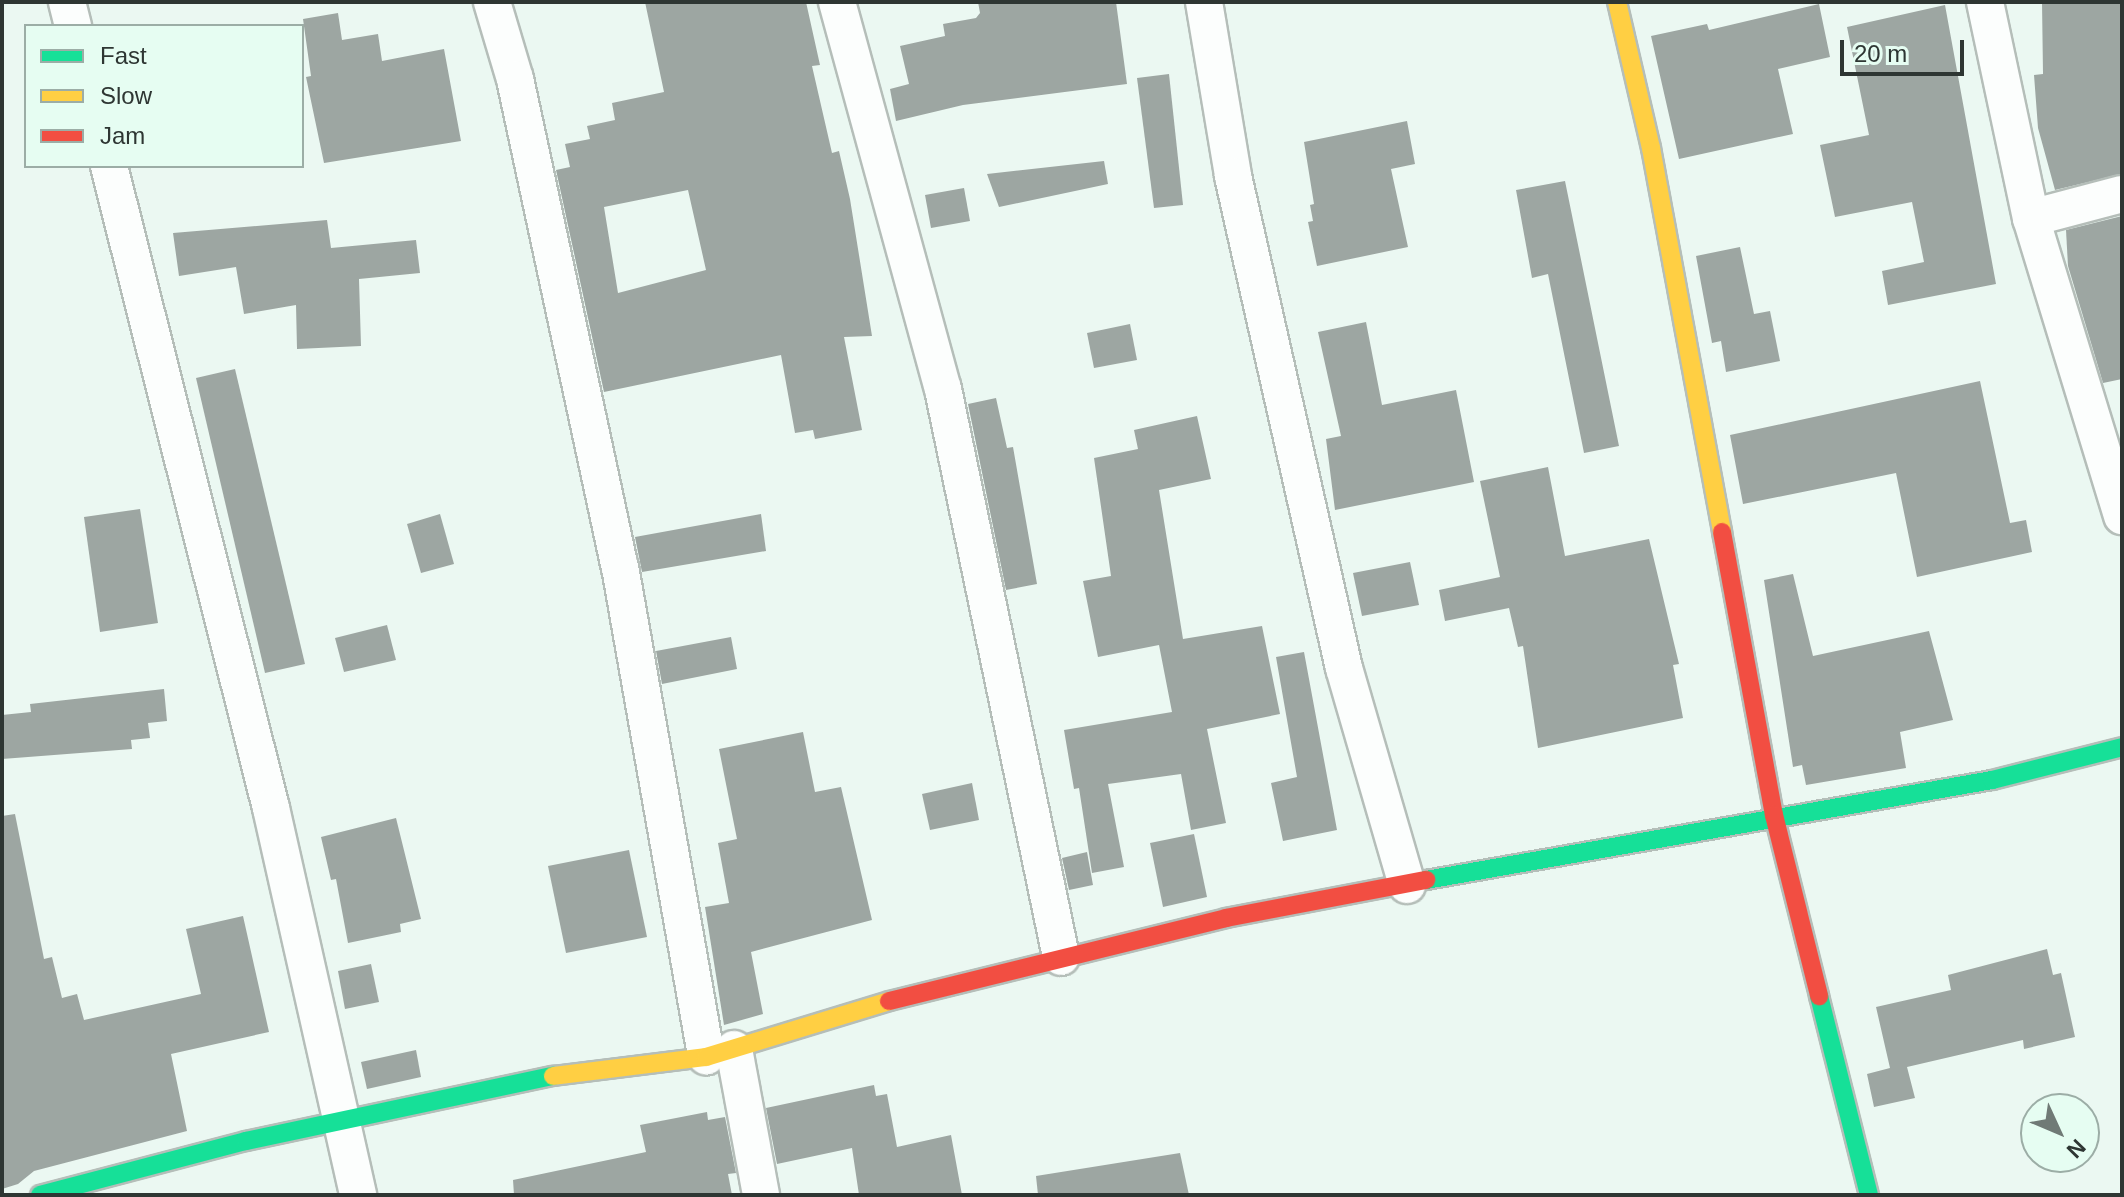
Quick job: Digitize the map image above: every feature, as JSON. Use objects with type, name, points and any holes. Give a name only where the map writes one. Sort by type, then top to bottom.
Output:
[{"type":"street","points":[[67,2],[72,24]]},
{"type":"street","points":[[492,2],[515,79],[720,1053],[761,1195]]},
{"type":"street","points":[[837,2],[943,389],[1061,957]]},
{"type":"street","points":[[1204,2],[1233,176],[1341,653],[1407,885]]},
{"type":"street","points":[[1617,2],[1651,148],[1774,815],[1869,1195]]},
{"type":"street","points":[[1985,2],[2031,218],[2122,516]]},
{"type":"street","points":[[110,168],[264,777],[338,1121],[358,1195]]},
{"type":"street","points":[[2031,218],[2122,194]]},
{"type":"street","points":[[40,1195],[338,1121],[593,1068],[720,1053],[942,985],[1226,918],[1774,815],[1992,780],[2122,747]]},
{"type":"building","points":[[645,2],[806,2],[820,65],[812,66],[832,153],[839,151],[850,199],[872,336],[844,337],[862,430],[815,439],[813,430],[795,433],[781,355],[604,392],[556,170],[570,167],[565,144],[590,139],[587,126],[615,120],[612,103],[664,92]],"holes":[[[688,190],[706,270],[618,293],[604,207]]]},
{"type":"building","points":[[978,2],[1116,2],[1127,84],[963,105],[896,121],[890,89],[909,84],[900,46],[945,36],[943,24],[976,18],[980,13]]},
{"type":"building","points":[[2042,2],[2122,2],[2122,174],[2055,190],[2038,128],[2034,75],[2043,74]]},
{"type":"building","points":[[1819,4],[1830,57],[1778,69],[1793,134],[1679,159],[1651,36],[1707,24],[1709,30]]},
{"type":"building","points":[[1945,5],[1996,284],[1888,305],[1882,271],[1924,262],[1912,202],[1835,217],[1820,145],[1869,135],[1847,27]]},
{"type":"building","points":[[338,13],[342,40],[378,34],[382,61],[444,49],[461,141],[324,163],[306,77],[311,76],[303,19]]},
{"type":"building","points":[[1169,74],[1183,205],[1154,208],[1137,78]]},
{"type":"building","points":[[1407,121],[1415,164],[1391,169],[1408,247],[1317,266],[1308,222],[1313,221],[1310,205],[1314,204],[1304,142]]},
{"type":"building","points":[[1104,161],[1108,184],[999,207],[987,174]]},
{"type":"building","points":[[1565,181],[1619,446],[1584,453],[1548,274],[1532,278],[1516,190]]},
{"type":"building","points":[[964,188],[970,221],[931,228],[925,195]]},
{"type":"building","points":[[2122,216],[2122,379],[2103,383],[2068,266],[2066,230]]},
{"type":"building","points":[[327,220],[331,248],[416,240],[420,273],[359,279],[361,346],[297,349],[296,305],[244,314],[236,267],[179,276],[173,233]]},
{"type":"building","points":[[1740,247],[1754,314],[1770,311],[1780,361],[1726,372],[1721,341],[1712,343],[1696,256]]},
{"type":"building","points":[[1366,322],[1382,405],[1456,390],[1474,482],[1335,510],[1326,439],[1341,436],[1318,332]]},
{"type":"building","points":[[1130,324],[1137,360],[1094,368],[1087,333]]},
{"type":"building","points":[[235,369],[305,664],[265,673],[196,378]]},
{"type":"building","points":[[1980,381],[2010,523],[2026,520],[2032,552],[1917,577],[1896,473],[1743,504],[1730,435]]},
{"type":"building","points":[[996,398],[1007,448],[1013,447],[1037,584],[1006,590],[968,404]]},
{"type":"building","points":[[1197,416],[1211,479],[1159,490],[1183,639],[1262,626],[1280,714],[1207,729],[1226,823],[1191,830],[1181,774],[1108,784],[1124,867],[1092,873],[1079,788],[1074,789],[1064,730],[1172,712],[1159,645],[1098,657],[1083,581],[1111,576],[1094,458],[1138,449],[1134,430]]},
{"type":"building","points":[[1548,467],[1565,556],[1649,539],[1679,664],[1673,665],[1683,718],[1538,748],[1523,646],[1518,647],[1509,608],[1445,621],[1439,590],[1500,577],[1480,481]]},
{"type":"building","points":[[140,509],[158,623],[100,632],[84,517]]},
{"type":"building","points":[[440,514],[454,564],[421,573],[407,524]]},
{"type":"building","points":[[761,514],[766,551],[642,572],[635,537]]},
{"type":"building","points":[[1410,562],[1419,605],[1362,616],[1353,573]]},
{"type":"building","points":[[1793,574],[1813,656],[1929,631],[1953,720],[1900,732],[1906,768],[1806,785],[1802,765],[1793,767],[1764,580]]},
{"type":"building","points":[[387,625],[396,660],[344,672],[335,638]]},
{"type":"building","points":[[731,637],[737,669],[662,684],[656,651]]},
{"type":"building","points":[[1304,652],[1337,830],[1283,841],[1271,783],[1297,777],[1276,657]]},
{"type":"building","points":[[164,689],[167,721],[148,723],[150,738],[131,740],[132,749],[2,759],[2,715],[31,712],[30,704]]},
{"type":"building","points":[[803,732],[815,792],[841,787],[872,920],[751,952],[763,1014],[724,1025],[705,907],[729,903],[718,843],[737,839],[719,749]]},
{"type":"building","points":[[972,783],[979,820],[930,830],[922,794]]},
{"type":"building","points":[[15,814],[44,959],[52,957],[62,998],[77,994],[84,1020],[201,994],[186,929],[243,916],[269,1032],[171,1054],[187,1131],[34,1171],[18,1184],[2,1189],[2,816]]},
{"type":"building","points":[[396,818],[421,919],[400,924],[401,932],[348,943],[336,879],[331,880],[321,837]]},
{"type":"building","points":[[1194,834],[1207,897],[1163,907],[1150,843]]},
{"type":"building","points":[[629,850],[647,937],[566,953],[548,866]]},
{"type":"building","points":[[1087,852],[1093,885],[1069,890],[1062,858]]},
{"type":"building","points":[[2047,949],[2053,975],[2061,973],[2075,1037],[2024,1049],[2023,1040],[1907,1067],[1915,1098],[1874,1107],[1867,1074],[1890,1068],[1876,1007],[1951,990],[1948,975]]},
{"type":"building","points":[[371,964],[379,1002],[345,1009],[338,971]]},
{"type":"building","points":[[416,1050],[421,1077],[367,1089],[361,1062]]},
{"type":"building","points":[[874,1085],[876,1096],[887,1094],[897,1147],[951,1135],[962,1195],[859,1195],[852,1148],[777,1164],[766,1108]]},
{"type":"building","points":[[707,1112],[708,1120],[725,1117],[736,1173],[728,1174],[732,1195],[514,1195],[513,1180],[646,1152],[640,1125]]},
{"type":"building","points":[[1180,1153],[1189,1195],[1038,1195],[1036,1176]]},
{"type":"traffic: fast","points":[[1426,880],[1992,780],[2122,747]]},
{"type":"traffic: fast","points":[[1819,996],[1869,1195]]},
{"type":"traffic: fast","points":[[40,1195],[246,1141],[553,1076]]},
{"type":"traffic: slow","points":[[1617,2],[1651,148],[1722,532]]},
{"type":"traffic: slow","points":[[553,1076],[706,1057],[889,1001]]},
{"type":"traffic: jam","points":[[1722,532],[1774,815],[1819,996]]},
{"type":"traffic: jam","points":[[889,1001],[1226,918],[1426,880]]}]
